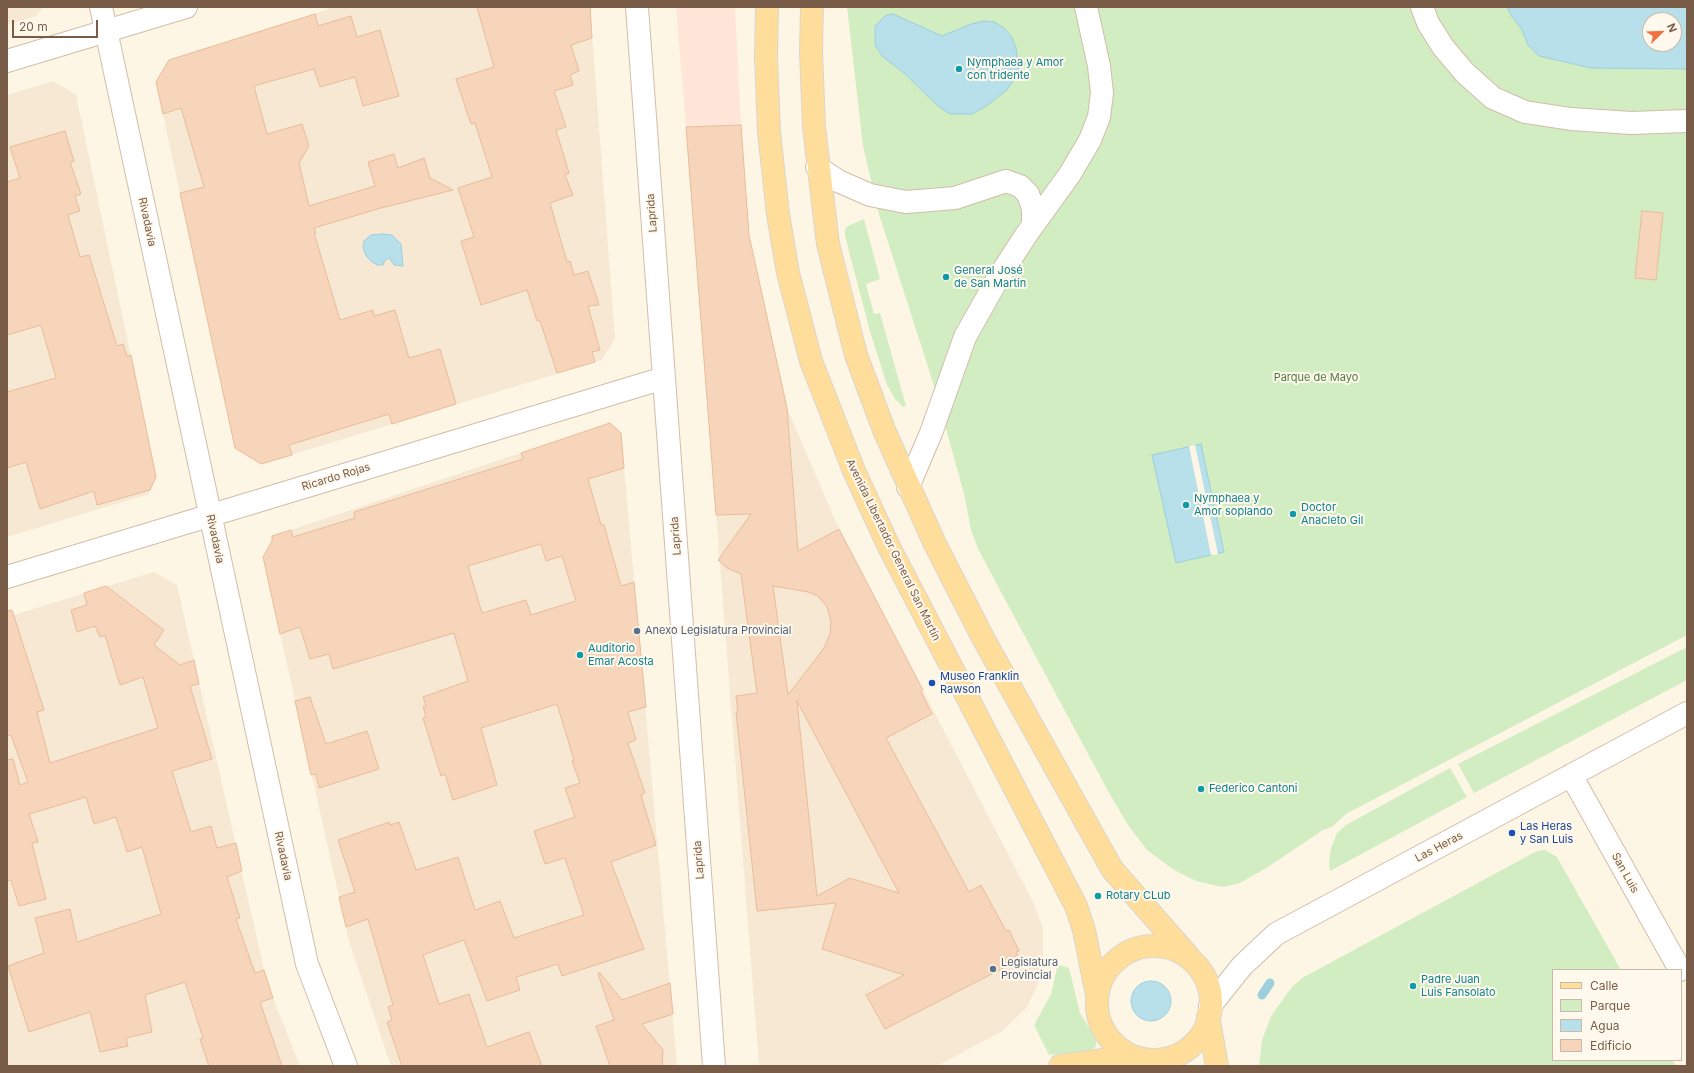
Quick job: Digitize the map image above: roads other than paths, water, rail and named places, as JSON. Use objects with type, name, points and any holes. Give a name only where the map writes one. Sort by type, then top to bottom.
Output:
[{"type":"main road","name":"Avenida Libertador General San Martín","points":[[767,7],[766,57],[769,132],[778,214],[788,273],[811,361],[854,471],[889,547],[1076,906],[1084,930],[1097,995]]},
{"type":"main road","points":[[812,7],[812,97],[817,167],[828,244],[856,355],[884,430],[908,487],[934,542],[983,638],[1112,869],[1202,972],[1209,990],[1209,1011],[1217,1066]]},
{"type":"main road","points":[[1144,1061],[1119,1048],[1106,1034],[1098,1015],[1097,995],[1103,976],[1116,960],[1132,950],[1152,946],[1171,948],[1188,957]]},
{"type":"main road","points":[[1060,1066],[1102,1060],[1144,1061],[1176,1056],[1193,1045],[1205,1029],[1209,1011]]},
{"type":"street","name":"Rivadavia","points":[[101,7],[307,964],[346,1066]]},
{"type":"street","points":[[7,61],[186,7]]},
{"type":"street","name":"Laprida","points":[[637,7],[714,1066]]},
{"type":"street","points":[[908,487],[931,433],[965,337],[997,280],[1033,223],[1070,174],[1090,140],[1099,116],[1102,93],[1099,66],[1086,7]]},
{"type":"street","points":[[1422,7],[1428,23],[1443,47],[1465,73],[1494,98],[1525,112],[1571,119],[1631,123],[1687,121]]},
{"type":"street","points":[[817,167],[838,181],[870,195],[906,202],[955,198],[1006,181],[1020,186],[1028,194],[1033,208],[1033,223]]},
{"type":"street","name":"Ricardo Rojas","points":[[7,577],[664,378]]},
{"type":"street","name":"Las Heras","points":[[1209,1011],[1242,966],[1276,934],[1687,713]]},
{"type":"street","name":"San Luis","points":[[1571,776],[1679,969]]},
{"type":"water","points":[[1507,7],[1687,7],[1687,69],[1591,68],[1539,56],[1528,45],[1522,30]]},
{"type":"water","points":[[893,14],[942,36],[971,24],[984,21],[994,22],[1003,27],[1011,36],[1016,48],[1019,71],[1007,90],[985,107],[972,114],[950,114],[939,107],[904,73],[882,56],[875,45],[875,26],[885,16]]},
{"type":"water","points":[[371,235],[392,235],[401,244],[403,266],[394,265],[389,258],[385,260],[383,265],[377,265],[366,256],[363,247],[364,241]]},
{"type":"water","points":[[1201,444],[1224,552],[1176,563],[1152,455]]},
{"type":"water","points":[[1155,981],[1162,984],[1168,990],[1171,1001],[1170,1009],[1162,1018],[1155,1021],[1147,1021],[1140,1018],[1132,1009],[1131,997],[1134,990],[1143,982]]},
{"type":"waterway","points":[[1262,995],[1270,983]]},
{"type":"place","name":"Nymphaea y Amor con tridente","points":[[959,69]]},
{"type":"place","name":"General José de San Martín","points":[[946,277]]},
{"type":"place","name":"Nymphaea y Amor soplando","points":[[1186,505]]},
{"type":"place","name":"Doctor Anacleto Gil","points":[[1293,514]]},
{"type":"place","name":"Anexo Legislatura Provincial","points":[[637,631]]},
{"type":"place","name":"Auditorio Emar Acosta","points":[[580,655]]},
{"type":"place","name":"Museo Franklin Rawson","points":[[932,683]]},
{"type":"place","name":"Federico Cantoni","points":[[1201,789]]},
{"type":"place","name":"Las Heras y San Luis","points":[[1512,833]]},
{"type":"place","name":"Rotary CLub","points":[[1098,896]]},
{"type":"place","name":"Legislatura Provincial","points":[[993,969]]},
{"type":"place","name":"Padre Juan Luis Fansolato","points":[[1413,986]]},
{"type":"park label","name":"Parque de Mayo","points":[[1316,378]]}]
